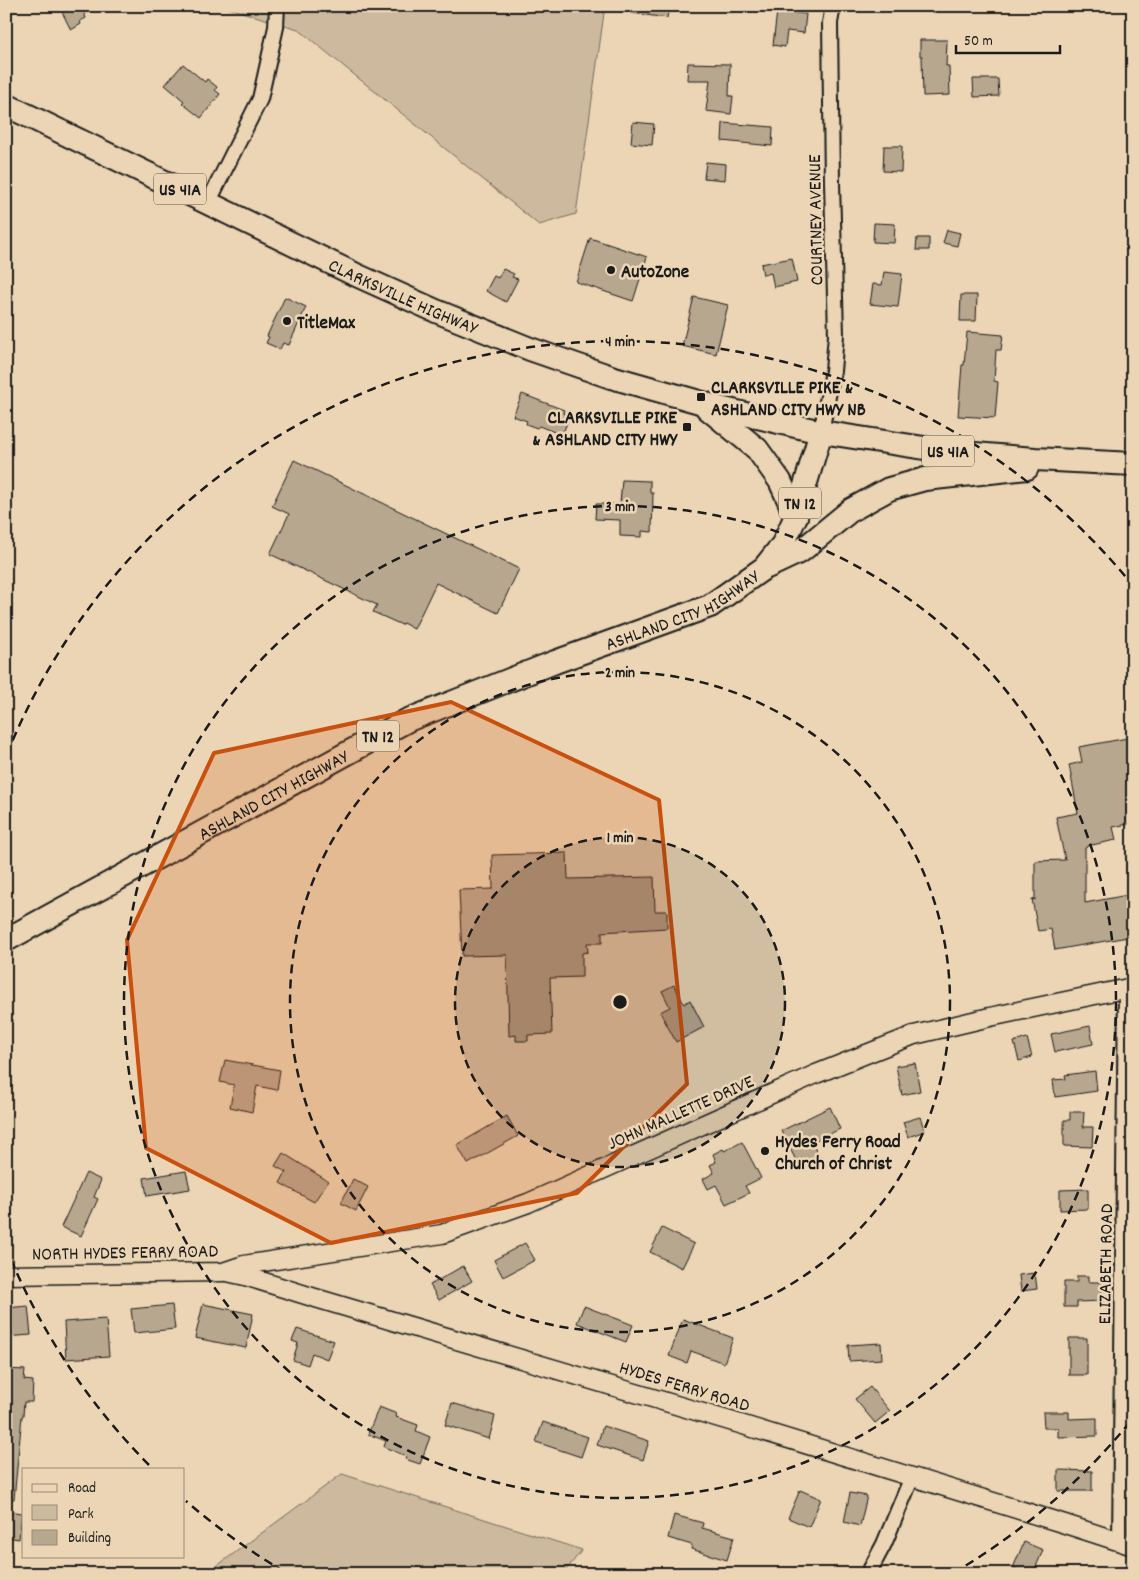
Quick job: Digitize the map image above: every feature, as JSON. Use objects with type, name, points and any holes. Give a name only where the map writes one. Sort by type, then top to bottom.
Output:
[{"type":"main road","name":"CLARKSVILLE HIGHWAY","points":[[6,105],[354,274],[490,334],[611,377],[700,403],[821,432]]},
{"type":"main road","points":[[700,403],[757,449],[780,481],[796,516]]},
{"type":"main road","name":"US 41A","points":[[821,432],[950,452],[1076,462],[1133,464]]},
{"type":"main road","name":"ASHLAND CITY HIGHWAY","points":[[6,940],[408,720],[555,662],[710,606],[764,568],[782,544],[796,516],[821,432]]},
{"type":"main road","points":[[764,568],[800,552],[851,510],[889,489],[925,479],[992,473],[1076,462]]},
{"type":"street","points":[[208,203],[260,99],[276,28],[277,6]]},
{"type":"street","name":"COURTNEY AVENUE","points":[[821,432],[833,371],[836,335],[831,144],[830,23],[833,6]]},
{"type":"street","name":"JOHN MALLETTE DRIVE","points":[[244,1265],[442,1234],[528,1203],[816,1074],[914,1035],[998,1015],[1130,988]]},
{"type":"street","name":"ELIZABETH ROAD","points":[[1126,1544],[1130,988]]},
{"type":"street","name":"NORTH HYDES FERRY ROAD","points":[[6,1275],[223,1272],[244,1265]]},
{"type":"street","name":"HYDES FERRY ROAD","points":[[223,1272],[245,1276],[740,1424],[1126,1544]]},
{"type":"street","points":[[868,1574],[884,1544],[912,1477]]},
{"type":"highlighted area","points":[[451,702],[659,800],[687,1084],[577,1193],[331,1243],[146,1148],[127,940],[214,753]]},
{"type":"green space","points":[[222,6],[605,6],[576,214],[539,225],[298,29]]},
{"type":"green space","points":[[342,1474],[582,1550],[563,1574],[206,1574]]},
{"type":"building","points":[[59,6],[81,6],[86,18],[80,21],[81,24],[71,30]]},
{"type":"building","points":[[632,6],[669,6],[667,18],[632,13]]},
{"type":"building","points":[[777,11],[806,14],[804,33],[787,31],[785,47],[773,45]]},
{"type":"building","points":[[920,40],[947,40],[946,66],[949,66],[950,95],[923,96]]},
{"type":"building","points":[[688,63],[730,64],[729,96],[733,96],[731,114],[706,111],[710,80],[687,80]]},
{"type":"building","points":[[183,64],[205,82],[207,79],[217,87],[215,90],[220,94],[201,118],[182,103],[184,101],[165,85]]},
{"type":"building","points":[[973,79],[998,79],[999,96],[974,97]]},
{"type":"building","points":[[633,122],[654,124],[652,145],[631,143]]},
{"type":"building","points":[[723,123],[773,127],[772,146],[722,141]]},
{"type":"building","points":[[884,146],[902,146],[901,172],[883,171]]},
{"type":"building","points":[[706,162],[726,164],[725,180],[704,178]]},
{"type":"building","points":[[874,223],[895,224],[894,243],[873,242]]},
{"type":"building","points":[[947,230],[960,233],[957,246],[943,243]]},
{"type":"building","name":"AutoZone","points":[[590,238],[647,257],[633,301],[576,282]]},
{"type":"building","points":[[917,238],[929,238],[929,250],[916,250]]},
{"type":"building","points":[[792,258],[797,282],[774,287],[771,273],[763,275],[761,264]]},
{"type":"building","points":[[503,269],[514,274],[512,277],[518,279],[506,302],[486,291],[494,276],[498,278]]},
{"type":"building","points":[[884,272],[902,274],[898,307],[870,304],[873,284],[882,285]]},
{"type":"building","points":[[961,295],[977,295],[976,321],[960,321]]},
{"type":"building","name":"TitleMax","points":[[285,297],[306,307],[289,345],[283,343],[280,349],[266,343],[269,337],[267,336]]},
{"type":"building","points":[[694,297],[728,305],[716,354],[682,346]]},
{"type":"building","points":[[967,332],[1003,335],[1001,350],[996,350],[994,381],[998,382],[995,418],[958,416]]},
{"type":"building","points":[[522,394],[564,410],[563,413],[570,416],[562,435],[539,426],[537,428],[526,424],[527,421],[513,416]]},
{"type":"building","points":[[294,460],[519,569],[498,613],[436,583],[414,629],[373,612],[377,605],[270,554],[289,514],[272,506]]},
{"type":"building","points":[[622,480],[650,481],[650,493],[653,493],[652,532],[642,531],[642,537],[620,536],[620,520],[595,519],[596,504],[620,504]]},
{"type":"building","points":[[1133,737],[1133,823],[1113,827],[1116,840],[1085,848],[1085,903],[1133,894],[1133,936],[1055,950],[1051,929],[1038,931],[1032,899],[1035,900],[1035,861],[1065,860],[1056,817],[1078,813],[1069,765],[1082,762],[1079,747]]},
{"type":"building","points":[[567,853],[568,879],[654,877],[655,911],[667,911],[667,928],[602,932],[602,943],[587,943],[588,952],[582,953],[582,977],[550,978],[552,1034],[528,1035],[528,1041],[516,1041],[516,1035],[509,1036],[507,955],[462,956],[459,890],[493,889],[492,855]]},
{"type":"building","points":[[674,985],[684,1004],[690,1000],[704,1027],[676,1042],[660,1012],[670,1007],[662,991]]},
{"type":"building","points":[[1090,1026],[1093,1044],[1055,1052],[1051,1034]]},
{"type":"building","points":[[1027,1038],[1032,1057],[1019,1061],[1014,1042]]},
{"type":"building","points":[[225,1060],[280,1070],[277,1090],[257,1086],[252,1112],[230,1107],[234,1085],[220,1082]]},
{"type":"building","points":[[915,1063],[920,1091],[902,1095],[896,1066]]},
{"type":"building","points":[[1095,1071],[1097,1091],[1055,1097],[1053,1080],[1066,1079],[1065,1075]]},
{"type":"building","points":[[830,1107],[840,1129],[812,1142],[820,1158],[800,1168],[781,1131]]},
{"type":"building","points":[[1070,1112],[1084,1112],[1083,1127],[1093,1127],[1092,1147],[1064,1146],[1064,1120],[1070,1120]]},
{"type":"building","points":[[507,1116],[518,1136],[468,1164],[457,1145]]},
{"type":"building","points":[[920,1117],[925,1131],[908,1137],[903,1122]]},
{"type":"building","points":[[742,1142],[761,1178],[745,1186],[749,1193],[726,1204],[716,1185],[708,1189],[703,1179],[714,1173],[710,1165],[716,1162],[713,1154]]},
{"type":"building","points":[[283,1153],[328,1181],[314,1202],[280,1183],[286,1172],[275,1166]]},
{"type":"building","points":[[186,1171],[190,1189],[147,1196],[144,1178]]},
{"type":"building","points":[[86,1173],[101,1180],[94,1197],[98,1199],[81,1236],[61,1227]]},
{"type":"building","points":[[353,1179],[368,1187],[356,1211],[341,1203]]},
{"type":"building","points":[[1088,1189],[1088,1209],[1060,1210],[1060,1190]]},
{"type":"building","points":[[662,1228],[694,1244],[682,1268],[650,1252]]},
{"type":"building","points":[[525,1243],[535,1260],[503,1277],[494,1260]]},
{"type":"building","points":[[463,1266],[472,1281],[439,1300],[430,1285]]},
{"type":"building","points":[[1035,1273],[1037,1289],[1021,1291],[1019,1275]]},
{"type":"building","points":[[1077,1276],[1088,1276],[1088,1282],[1102,1282],[1102,1301],[1077,1302],[1077,1307],[1064,1307],[1064,1282],[1077,1282]]},
{"type":"building","points":[[203,1304],[253,1314],[246,1348],[195,1338]]},
{"type":"building","points":[[172,1305],[175,1329],[134,1333],[131,1309]]},
{"type":"building","points":[[28,1306],[31,1335],[6,1337],[6,1308]]},
{"type":"building","points":[[584,1306],[633,1325],[626,1342],[577,1323]]},
{"type":"building","points":[[106,1319],[109,1356],[66,1359],[64,1322]]},
{"type":"building","points":[[683,1319],[733,1338],[724,1363],[691,1351],[687,1363],[669,1356]]},
{"type":"building","points":[[297,1329],[334,1341],[327,1359],[312,1353],[308,1365],[293,1360],[298,1343],[292,1341]]},
{"type":"building","points":[[1069,1338],[1087,1338],[1087,1375],[1069,1375]]},
{"type":"building","points":[[881,1343],[882,1359],[849,1361],[848,1345]]},
{"type":"building","points":[[6,1369],[25,1370],[24,1380],[33,1381],[32,1402],[24,1402],[14,1499],[6,1499]]},
{"type":"building","points":[[870,1387],[890,1411],[875,1423],[855,1399]]},
{"type":"building","points":[[452,1403],[495,1416],[489,1439],[445,1425]]},
{"type":"building","points":[[379,1407],[397,1414],[396,1417],[418,1425],[416,1431],[430,1437],[420,1464],[405,1459],[406,1456],[384,1447],[386,1441],[368,1434]]},
{"type":"building","points":[[1043,1412],[1069,1412],[1069,1419],[1097,1418],[1097,1436],[1058,1437],[1058,1428],[1044,1428]]},
{"type":"building","points":[[543,1422],[588,1437],[581,1457],[536,1442]]},
{"type":"building","points":[[603,1426],[649,1441],[643,1460],[597,1445]]},
{"type":"building","points":[[1058,1470],[1092,1471],[1092,1491],[1058,1491]]},
{"type":"building","points":[[800,1490],[821,1499],[809,1527],[788,1518]]},
{"type":"building","points":[[850,1493],[867,1496],[860,1526],[844,1522]]},
{"type":"building","points":[[6,1511],[22,1513],[19,1539],[6,1537]]},
{"type":"building","points":[[674,1515],[703,1523],[702,1528],[734,1537],[727,1560],[691,1549],[692,1545],[668,1538]]},
{"type":"building","points":[[1024,1542],[1043,1550],[1033,1574],[1013,1568]]},
{"type":"place","name":"AutoZone","points":[[611,270]]},
{"type":"place","name":"TitleMax","points":[[287,321]]},
{"type":"place","name":"CLARKSVILLE PIKE & ASHLAND CITY HWY NB","points":[[701,397]]},
{"type":"place","name":"CLARKSVILLE PIKE & ASHLAND CITY HWY","points":[[687,427]]},
{"type":"place","name":"Hydes Ferry Road Church of Christ","points":[[765,1151]]}]
